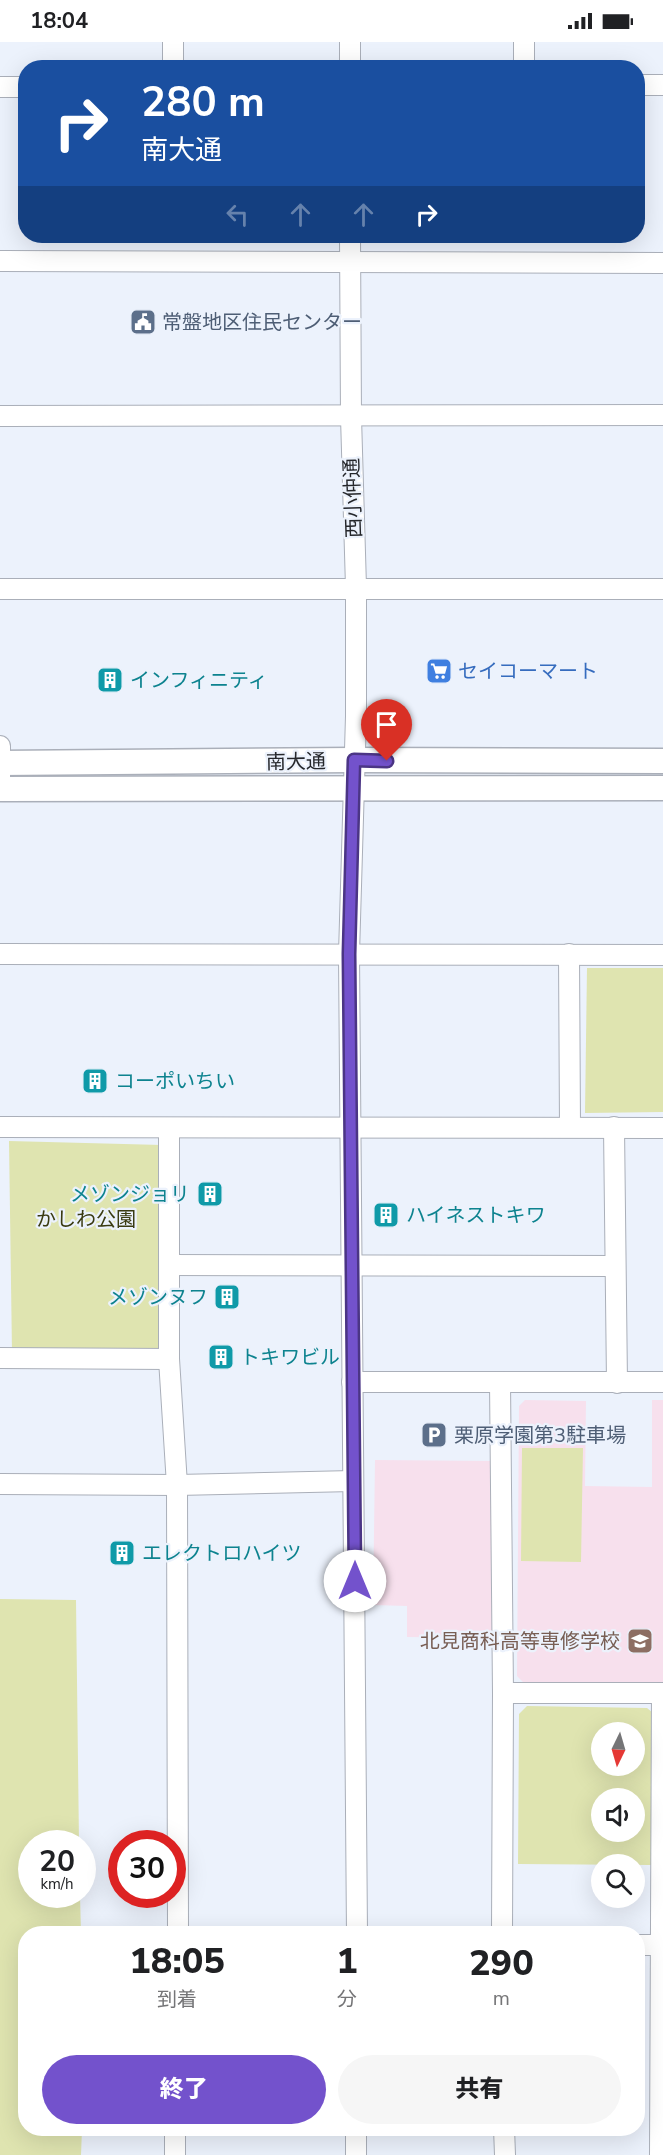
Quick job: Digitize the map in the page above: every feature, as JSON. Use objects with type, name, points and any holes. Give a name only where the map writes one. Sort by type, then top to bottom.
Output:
[{"type":"street","points":[[173,42],[173,60]]},
{"type":"street","points":[[350,42],[350,60]]},
{"type":"street","points":[[524,42],[524,60]]},
{"type":"street","points":[[645,85],[663,85]]},
{"type":"street","points":[[0,87],[18,87]]},
{"type":"street","name":"西小仲通","points":[[350,243],[351,417],[356,587],[354,789],[349,954],[357,1926]]},
{"type":"street","points":[[0,261],[663,263]]},
{"type":"street","points":[[0,416],[663,415]]},
{"type":"street","points":[[0,589],[356,587],[663,589]]},
{"type":"street","points":[[0,746],[0,780]]},
{"type":"street","name":"南大通","points":[[0,763],[354,760],[663,761]]},
{"type":"street","name":"南大通","points":[[0,789],[663,788]]},
{"type":"street","points":[[0,954],[663,956]]},
{"type":"street","points":[[568,954],[570,1127]]},
{"type":"street","points":[[0,1127],[663,1128]]},
{"type":"street","points":[[614,1127],[617,1383]]},
{"type":"street","points":[[169,1128],[169,1359],[177,1485],[178,1926]]},
{"type":"street","points":[[169,1265],[615,1266]]},
{"type":"street","points":[[0,1358],[169,1359]]},
{"type":"street","points":[[352,1382],[663,1382]]},
{"type":"street","points":[[500,1382],[503,1693],[502,1926]]},
{"type":"street","points":[[0,1484],[177,1485],[353,1482]]},
{"type":"street","points":[[503,1693],[663,1693],[660,2155]]},
{"type":"street","points":[[645,1945],[662,1945]]},
{"type":"street","points":[[175,2136],[175,2155]]},
{"type":"street","points":[[356,2136],[356,2155]]},
{"type":"street","points":[[504,2136],[505,2155]]},
{"type":"shaded area","points":[[525,1400],[586,1401],[585,1486],[652,1487],[652,1400],[663,1400],[663,1682],[524,1683],[517,1676],[519,1406]]},
{"type":"shaded area","points":[[375,1460],[494,1461],[493,1638],[407,1637],[407,1606],[373,1605]]},
{"type":"green space","points":[[587,968],[663,968],[663,1112],[585,1113]]},
{"type":"green space","name":"かしわ公園","points":[[9,1141],[162,1145],[162,1352],[12,1353]]},
{"type":"green space","points":[[522,1448],[583,1448],[581,1562],[521,1561]]},
{"type":"green space","points":[[0,1599],[76,1600],[79,1830],[18,1830],[18,1908],[80,1908],[81,1926],[18,1926],[18,2136],[82,2136],[81,2155],[0,2155]]},
{"type":"green space","points":[[527,1706],[647,1708],[653,1713],[651,1865],[645,1865],[645,1854],[591,1854],[591,1865],[518,1864],[519,1714]]},
{"type":"place","name":"常盤地区住民センター","points":[[143,322]]},
{"type":"place","name":"セイコーマート","points":[[439,671]]},
{"type":"place","name":"インフィニティ","points":[[110,680]]},
{"type":"place","name":"コーポいちい","points":[[95,1081]]},
{"type":"place","name":"メゾンジョリ","points":[[210,1194]]},
{"type":"place","name":"ハイネストキワ","points":[[386,1215]]},
{"type":"place","name":"メゾンヌフ","points":[[227,1297]]},
{"type":"place","name":"トキワビル","points":[[221,1357]]},
{"type":"place","name":"栗原学園第3駐車場","points":[[434,1435]]},
{"type":"place","name":"エレクトロハイツ","points":[[122,1553]]},
{"type":"place","name":"北見商科高等専修学校","points":[[640,1641]]},
{"type":"route","points":[[355,1581],[351,1359],[352,1128],[349,954],[354,760],[387,761]]}]
